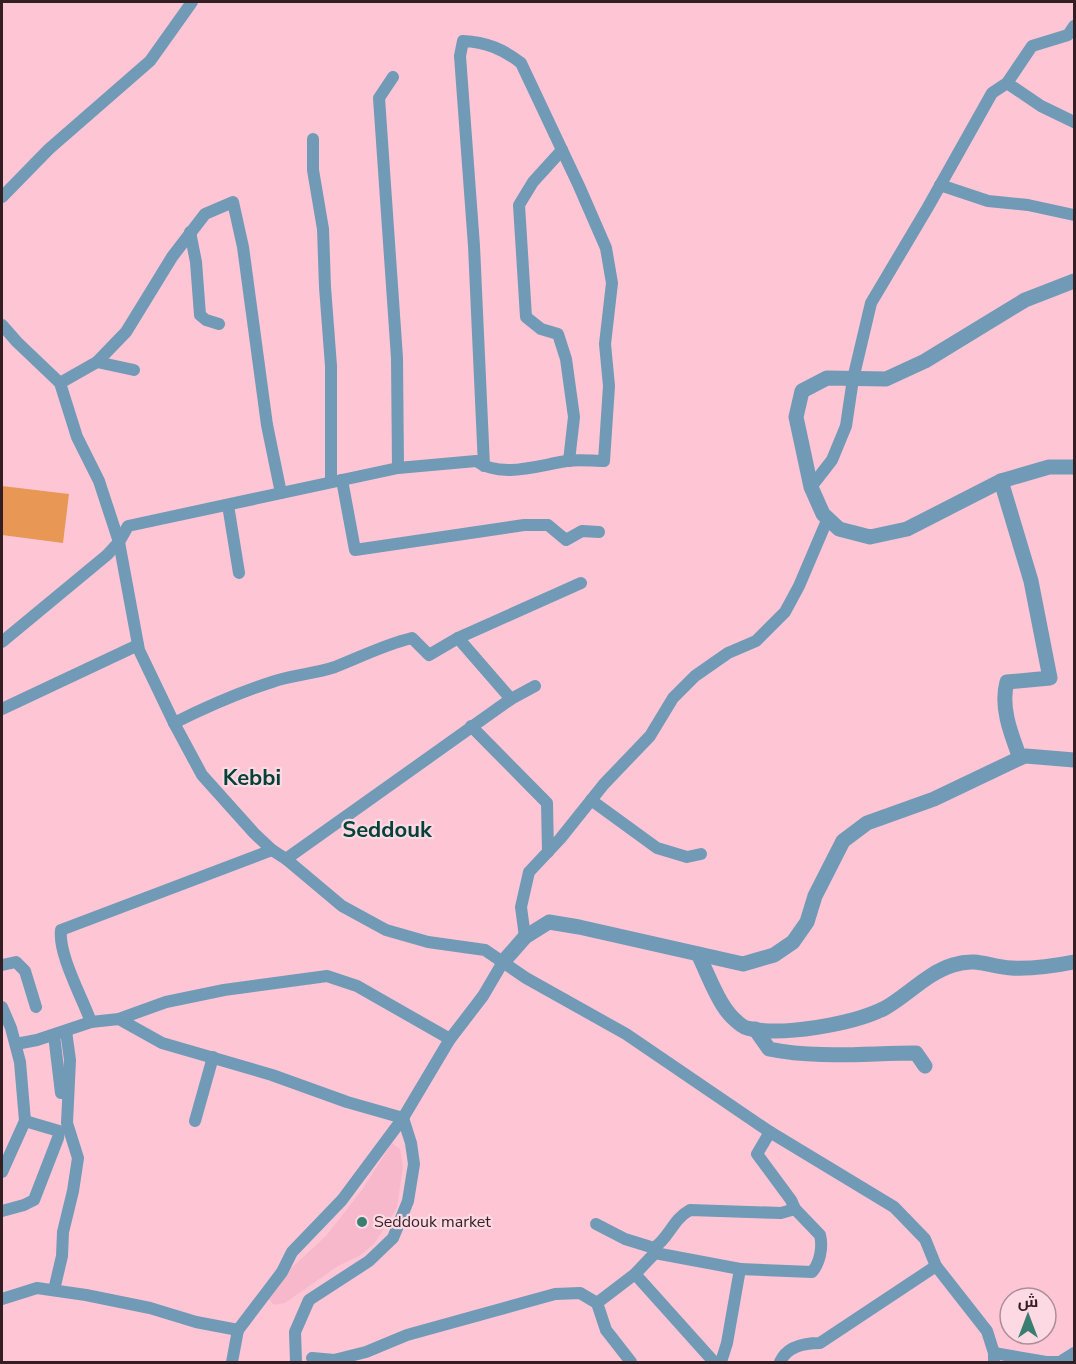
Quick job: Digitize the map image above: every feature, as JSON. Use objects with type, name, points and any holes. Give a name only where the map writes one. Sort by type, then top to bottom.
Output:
[{"type":"street","points":[[2,197],[49,149],[150,61],[192,2]]},
{"type":"street","points":[[811,487],[832,460],[846,426],[853,379],[870,303],[992,93],[1007,83],[1032,46],[1068,35],[1074,26]]},
{"type":"street","points":[[2,642],[107,555],[128,526],[398,468],[476,460],[484,466],[516,470],[569,460],[604,460],[609,386],[605,344],[612,283],[606,248],[521,63],[504,50],[480,41],[463,41],[460,56],[474,246],[484,466]]},
{"type":"street","points":[[393,77],[379,98],[397,358],[398,468]]},
{"type":"street","points":[[1007,83],[1041,106],[1074,122]]},
{"type":"street","points":[[313,139],[313,170],[323,229],[337,481],[355,550],[524,525],[548,525],[566,540],[582,531],[599,532]]},
{"type":"street","points":[[562,150],[533,182],[519,205],[526,317],[541,329],[558,334],[566,359],[574,417],[569,460]]},
{"type":"street","points":[[940,186],[988,201],[1074,215]]},
{"type":"street","points":[[60,383],[97,362],[126,332],[190,232],[205,214],[233,202],[243,247],[267,425],[281,493]]},
{"type":"street","points":[[190,232],[196,262],[200,315],[206,320],[219,324]]},
{"type":"street","points":[[1074,281],[1025,300],[925,361],[886,379],[827,378],[802,391],[796,417],[811,487],[823,514],[839,529],[870,537],[907,529],[1001,481],[1049,467],[1074,467]]},
{"type":"street","points":[[2,325],[60,383],[77,437],[99,481],[118,542],[138,645],[174,723],[202,775],[254,833],[342,906],[386,930],[428,942],[485,950],[540,986],[626,1034],[770,1132],[894,1207],[925,1239],[936,1266],[987,1331],[994,1358],[1060,1362],[1074,1355]]},
{"type":"street","points":[[97,362],[134,370]]},
{"type":"street","points":[[1001,481],[1031,581],[1045,643],[1050,678],[1007,682],[1004,694],[1007,717],[1020,758]]},
{"type":"street","points":[[228,505],[239,573]]},
{"type":"street","points":[[525,937],[521,908],[530,872],[591,800],[650,736],[673,698],[695,676],[728,653],[756,641],[785,612],[799,586],[828,518]]},
{"type":"street","points":[[174,723],[209,705],[273,681],[334,667],[400,641],[412,638],[429,654],[458,638],[581,583]]},
{"type":"street","points":[[458,638],[511,699]]},
{"type":"street","points":[[2,709],[138,645]]},
{"type":"street","points":[[286,860],[471,726],[535,686]]},
{"type":"street","points":[[471,726],[547,803],[548,852]]},
{"type":"street","points":[[232,1362],[238,1330],[282,1272],[292,1252],[342,1200],[402,1118],[450,1039],[483,996],[503,962],[525,937],[549,922],[742,964],[774,955],[793,942],[807,922],[815,896],[843,841],[867,823],[934,800],[1026,756],[1074,760]]},
{"type":"street","points":[[591,800],[657,848],[687,857],[701,854]]},
{"type":"street","points":[[90,1022],[65,958],[60,939],[61,930],[272,850]]},
{"type":"street","points":[[698,954],[731,1016],[746,1028],[755,1029],[805,1030],[845,1022],[883,1009],[934,973],[955,964],[978,961],[1009,968],[1048,967],[1074,962]]},
{"type":"street","points":[[2,965],[16,962],[25,972],[36,1007]]},
{"type":"street","points":[[16,1044],[37,1040],[90,1022],[119,1019],[166,1002],[224,990],[327,975],[357,986],[450,1039]]},
{"type":"street","points":[[2,1007],[21,1062],[25,1121],[2,1172]]},
{"type":"street","points":[[119,1019],[162,1043],[272,1075],[347,1102],[402,1118]]},
{"type":"street","points":[[755,1029],[769,1049],[782,1052],[853,1056],[916,1053],[925,1066]]},
{"type":"street","points":[[2,1210],[34,1200],[58,1138],[61,1088],[60,1033]]},
{"type":"street","points":[[54,1290],[78,1158],[67,1123],[70,1060],[60,1033]]},
{"type":"street","points":[[195,1121],[213,1058]]},
{"type":"street","points":[[296,1362],[295,1332],[309,1300],[369,1261],[393,1238],[408,1201],[414,1164],[411,1143],[402,1118]]},
{"type":"street","points":[[25,1121],[58,1131]]},
{"type":"street","points":[[596,1224],[625,1239],[654,1250],[740,1269],[812,1272],[818,1265],[820,1235],[795,1209],[757,1154],[770,1132]]},
{"type":"street","points":[[597,1303],[635,1274],[679,1218],[690,1210],[781,1213],[795,1209]]},
{"type":"street","points":[[780,1362],[784,1354],[792,1348],[806,1343],[820,1343],[936,1266]]},
{"type":"street","points":[[721,1362],[727,1343],[740,1269]]},
{"type":"street","points":[[635,1274],[714,1362]]},
{"type":"street","points":[[2,1299],[37,1288],[54,1290],[150,1308],[196,1322],[238,1330]]},
{"type":"street","points":[[295,1332],[313,1360],[334,1360],[366,1352],[407,1335],[555,1294],[580,1293],[597,1303],[606,1330],[631,1362]]},
{"type":"street","points":[[1071,1362],[1074,1355]]},
{"type":"shaded area","points":[[2,486],[69,494],[63,543],[2,535]]},
{"type":"shaded area","name":"Seddouk market","points":[[392,1143],[400,1149],[403,1166],[397,1208],[374,1244],[285,1303],[274,1305],[268,1298],[289,1270],[326,1236],[362,1190]]},
{"type":"place","name":"Seddouk market","points":[[362,1222]]},
{"type":"district","name":"Kebbi","points":[[252,778]]},
{"type":"district","name":"Seddouk","points":[[387,830]]}]
